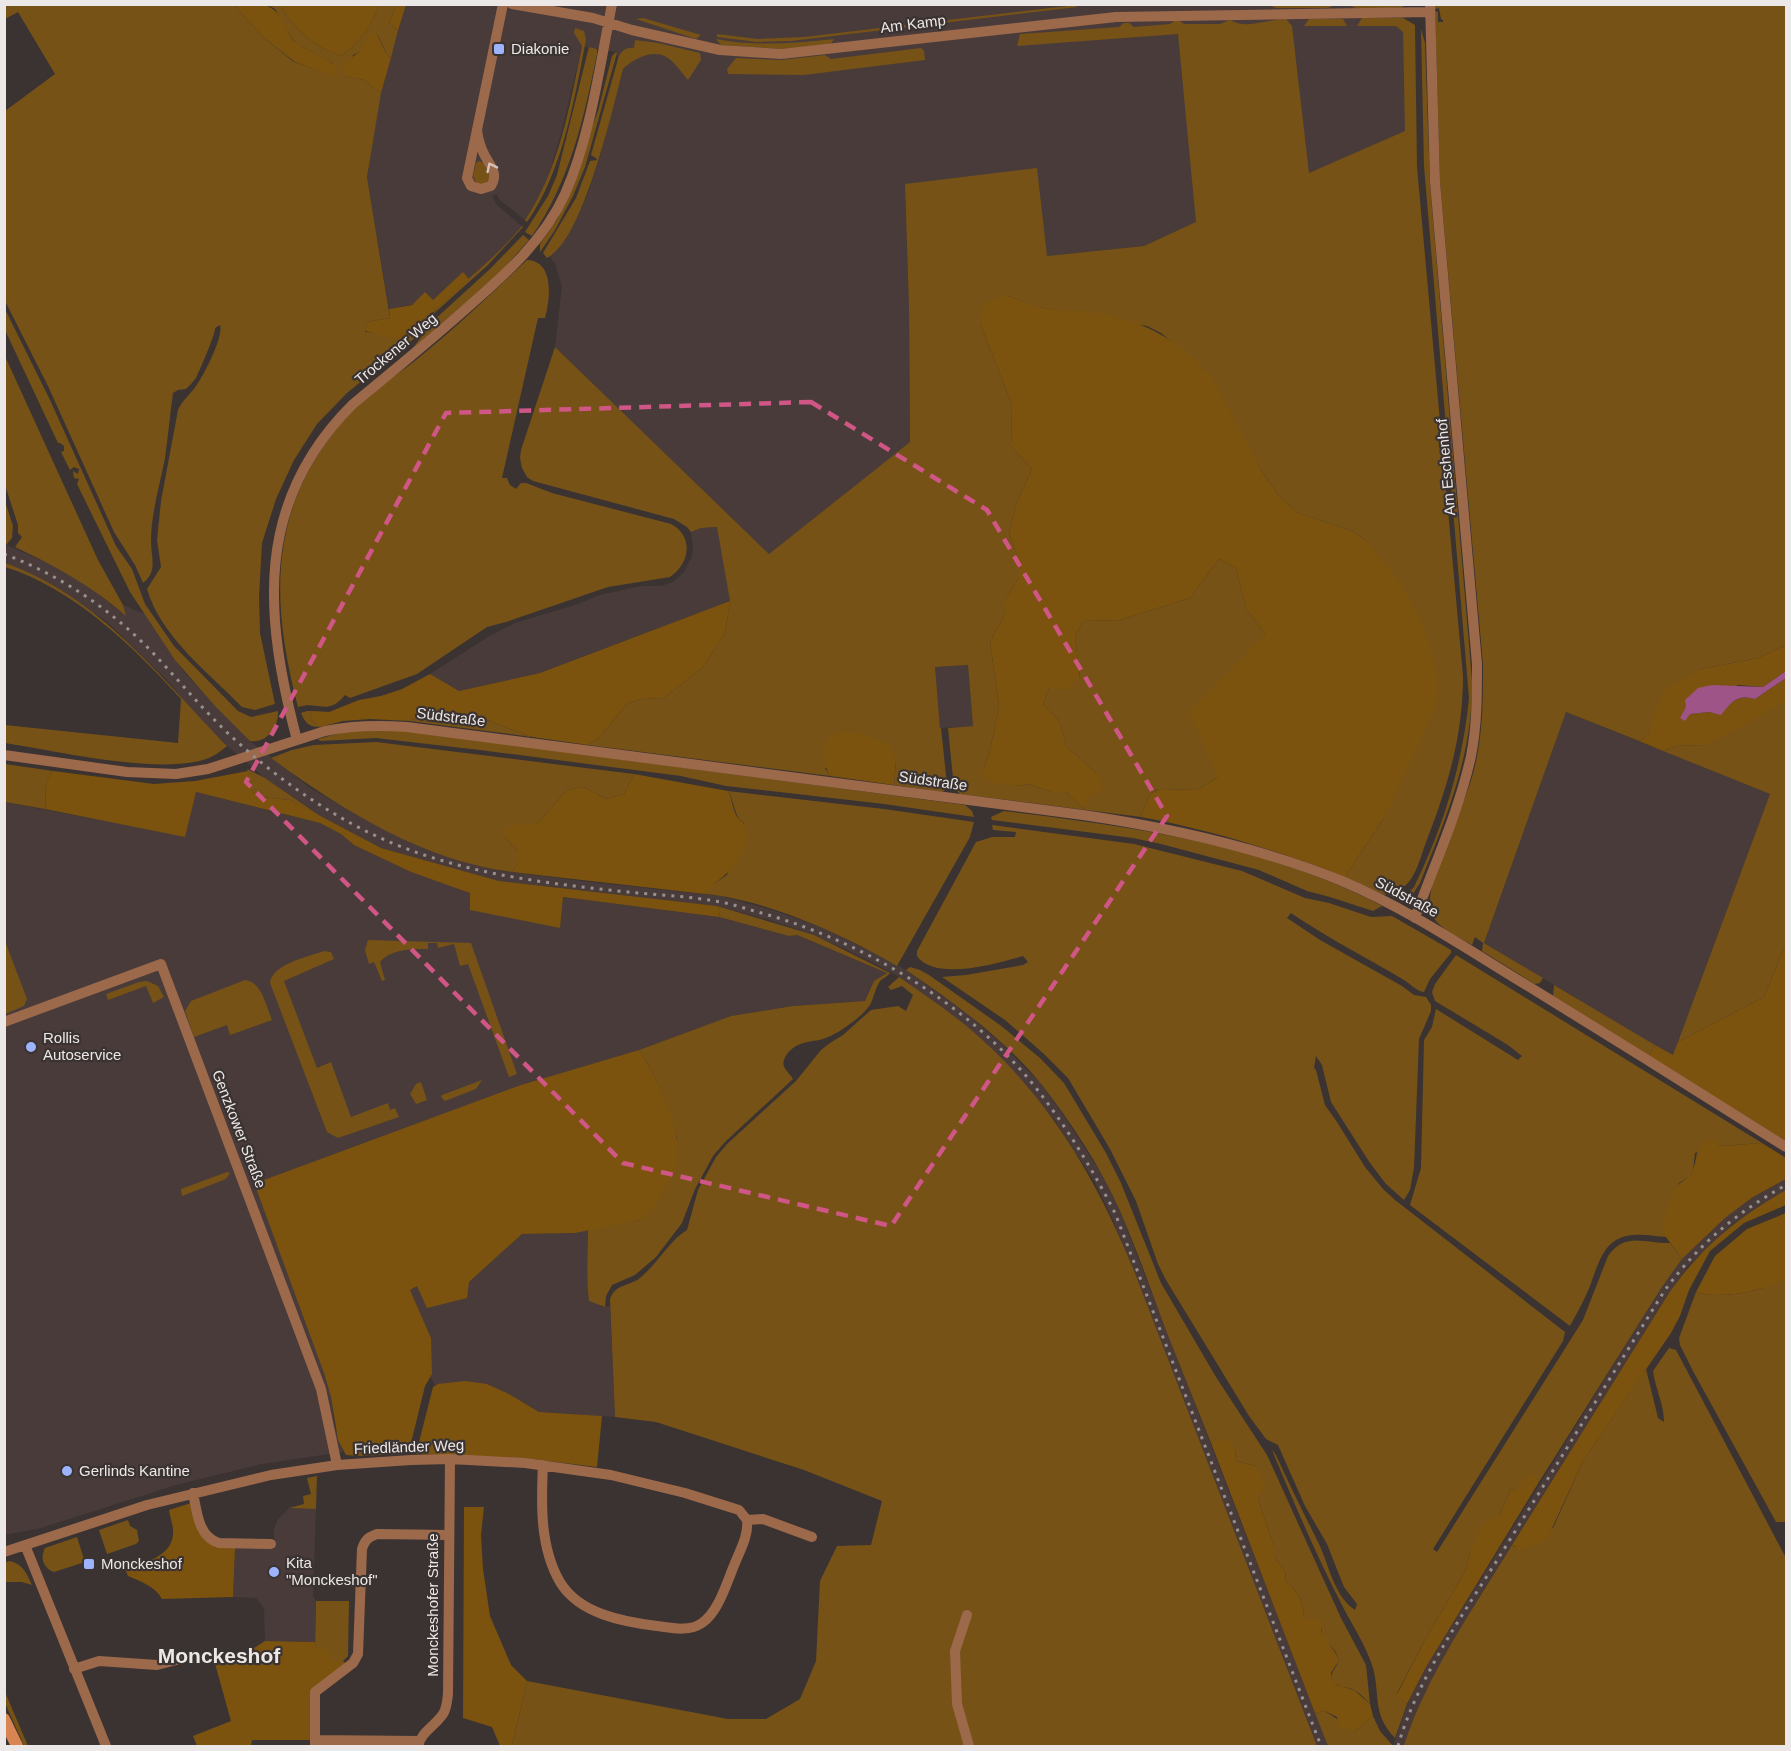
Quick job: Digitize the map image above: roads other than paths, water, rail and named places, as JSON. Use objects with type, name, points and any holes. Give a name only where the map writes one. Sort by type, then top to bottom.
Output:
[{"type":"main road","points":[[4,1719],[17,1746]]},
{"type":"street","points":[[477,130],[479,144],[495,173],[493,184],[486,189],[474,188],[468,181],[477,130],[503,4]]},
{"type":"street","name":"Am Kamp","points":[[512,4],[552,10],[708,48],[752,54],[781,54],[1116,17],[1430,8]]},
{"type":"street","name":"Trockener Weg","points":[[297,740],[276,638],[274,609],[275,556],[278,534],[290,497],[318,444],[336,421],[499,280],[543,232],[565,194],[575,169],[595,90],[612,4]]},
{"type":"street","name":"Am Eschenhof","points":[[1415,918],[1462,789],[1471,755],[1477,714],[1477,664],[1435,182],[1430,8]]},
{"type":"street","name":"Südstraße","points":[[4,755],[127,772],[155,774],[193,772],[344,727],[369,725],[407,727],[1140,824],[1191,833],[1278,857],[1343,882],[1415,918],[1786,1147]]},
{"type":"street","name":"Genzkower Straße","points":[[4,1022],[161,964],[321,1389],[337,1465]]},
{"type":"street","name":"Friedländer Weg","points":[[4,1552],[147,1505],[271,1475],[337,1465],[450,1459],[543,1465],[611,1475],[685,1493],[739,1510],[747,1520],[763,1520],[812,1537]]},
{"type":"street","name":"Monckeshofer Straße","points":[[315,1743],[419,1744],[442,1714],[447,1700],[450,1459]]},
{"type":"street","points":[[543,1465],[546,1546],[558,1578],[571,1596],[582,1603],[596,1611],[628,1621],[687,1629],[704,1622],[724,1590],[747,1532],[747,1520]]},
{"type":"street","points":[[193,1493],[202,1529],[212,1541],[271,1544]]},
{"type":"street","points":[[315,1743],[315,1692],[353,1663],[358,1654],[364,1542],[377,1534],[448,1535]]},
{"type":"street","points":[[25,1545],[106,1746]]},
{"type":"street","points":[[967,1615],[955,1651],[957,1704],[969,1746]]},
{"type":"street","points":[[74,1669],[99,1661],[157,1665],[196,1655]]},
{"type":"railway","points":[[4,554],[46,573],[104,609],[139,639],[247,751],[306,796],[354,825],[387,841],[420,853],[487,872],[557,884],[715,901],[793,923],[871,956],[944,1002],[978,1028],[1009,1057],[1036,1088],[1078,1149],[1115,1213],[1321,1746]]},
{"type":"railway","points":[[1398,1746],[1417,1696],[1443,1647],[1665,1290],[1678,1273],[1720,1230],[1786,1185]]},
{"type":"place","name":"Diakonie","points":[[499,49]]},
{"type":"place","name":"Rollis Autoservice","points":[[31,1047]]},
{"type":"place","name":"Gerlinds Kantine","points":[[67,1471]]},
{"type":"place","name":"Monckeshof","points":[[89,1564]]},
{"type":"place","name":"Kita \"Monckeshof\"","points":[[274,1572]]},
{"type":"district","name":"Monckeshof","points":[[219,1656]]}]
